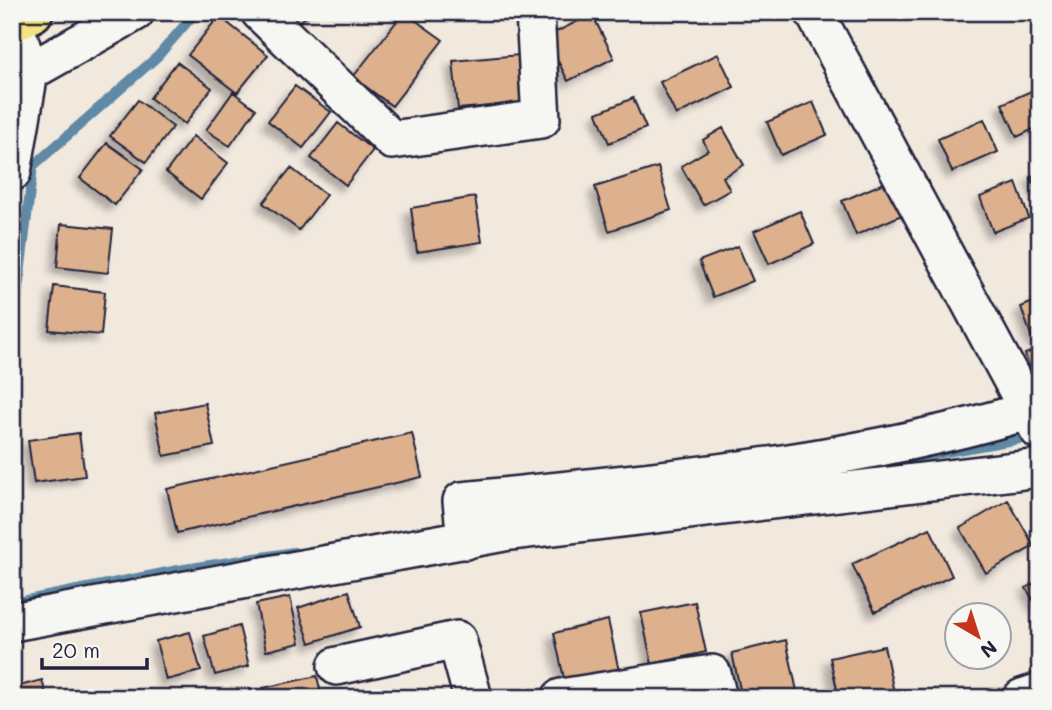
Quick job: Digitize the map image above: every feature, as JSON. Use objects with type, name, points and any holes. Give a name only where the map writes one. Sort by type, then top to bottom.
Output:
[{"type":"street","points":[[29,72],[135,12]]},
{"type":"street","points":[[260,12],[392,140],[541,119],[535,12]]},
{"type":"street","points":[[466,540],[462,501],[725,473],[1036,416],[814,12]]},
{"type":"street","points":[[12,172],[29,72],[20,19]]},
{"type":"street","points":[[814,457],[821,495]]},
{"type":"street","points":[[12,622],[504,532],[1040,468]]},
{"type":"street","points":[[337,666],[457,640],[472,698]]},
{"type":"street","points":[[561,698],[712,674],[718,698]]},
{"type":"street","points":[[1021,698],[1040,692]]},
{"type":"building","points":[[285,12],[314,12],[294,25]]},
{"type":"building","points":[[404,12],[443,40],[392,106],[353,77]]},
{"type":"building","points":[[592,14],[614,58],[568,81],[546,37]]},
{"type":"building","points":[[219,16],[268,55],[237,93],[188,55]]},
{"type":"building","points":[[718,54],[734,87],[676,115],[660,82]]},
{"type":"building","points":[[519,55],[524,103],[458,109],[453,61]]},
{"type":"building","points":[[177,62],[212,88],[185,124],[150,98]]},
{"type":"building","points":[[295,86],[331,112],[303,148],[268,121]]},
{"type":"building","points":[[1040,87],[1040,126],[1017,137],[1002,104]]},
{"type":"building","points":[[233,92],[256,109],[230,146],[206,130]]},
{"type":"building","points":[[633,98],[646,128],[609,143],[597,113]]},
{"type":"building","points":[[138,100],[173,127],[146,162],[110,136]]},
{"type":"building","points":[[813,102],[827,135],[781,155],[767,122]]},
{"type":"building","points":[[984,119],[998,152],[952,172],[938,139]]},
{"type":"building","points":[[338,123],[373,150],[346,185],[311,158]]},
{"type":"building","points":[[723,128],[744,165],[723,177],[730,190],[703,205],[681,166],[708,150],[703,140]]},
{"type":"building","points":[[193,136],[228,163],[201,199],[166,172]]},
{"type":"building","points":[[107,143],[143,169],[115,205],[80,178]]},
{"type":"building","points":[[658,167],[671,210],[609,231],[595,187]]},
{"type":"building","points":[[291,168],[326,195],[299,230],[263,203]]},
{"type":"building","points":[[1040,174],[1040,201],[1031,177]]},
{"type":"building","points":[[888,181],[902,215],[856,235],[842,201]]},
{"type":"building","points":[[1016,183],[1029,218],[993,232],[980,197]]},
{"type":"building","points":[[475,197],[482,242],[417,252],[411,208]]},
{"type":"building","points":[[800,211],[814,244],[769,264],[754,231]]},
{"type":"building","points":[[61,224],[113,229],[108,273],[57,267]]},
{"type":"building","points":[[738,246],[753,281],[713,297],[699,261]]},
{"type":"building","points":[[54,286],[105,292],[101,335],[49,330]]},
{"type":"building","points":[[1040,299],[1040,339],[1033,341],[1021,307]]},
{"type":"building","points":[[1040,348],[1040,387],[1038,388],[1025,354]]},
{"type":"building","points":[[205,403],[214,446],[164,456],[155,413]]},
{"type":"building","points":[[79,433],[85,476],[34,483],[28,440]]},
{"type":"building","points":[[412,433],[422,477],[177,533],[167,489]]},
{"type":"building","points":[[1008,500],[1034,546],[986,573],[960,528]]},
{"type":"building","points":[[930,528],[952,576],[875,612],[852,564]]},
{"type":"building","points":[[1040,580],[1040,611],[1026,588]]},
{"type":"building","points":[[349,591],[360,627],[310,643],[298,608]]},
{"type":"building","points":[[290,597],[300,643],[266,651],[256,604]]},
{"type":"building","points":[[695,602],[706,652],[652,664],[641,613]]},
{"type":"building","points":[[608,620],[619,671],[565,683],[554,633]]},
{"type":"building","points":[[239,626],[249,666],[215,675],[204,636]]},
{"type":"building","points":[[190,632],[201,671],[166,680],[156,641]]},
{"type":"building","points":[[786,640],[797,691],[768,698],[742,698],[732,653]]},
{"type":"building","points":[[884,646],[895,697],[839,698],[830,658]]},
{"type":"building","points":[[317,676],[322,698],[265,698],[263,688]]},
{"type":"building","points":[[42,680],[47,698],[12,698],[12,688]]},
{"type":"waterway","points":[[12,341],[33,166],[158,56],[196,12]]},
{"type":"waterway","points":[[912,458],[1037,436]]},
{"type":"waterway","points":[[12,603],[178,570],[294,552]]}]
